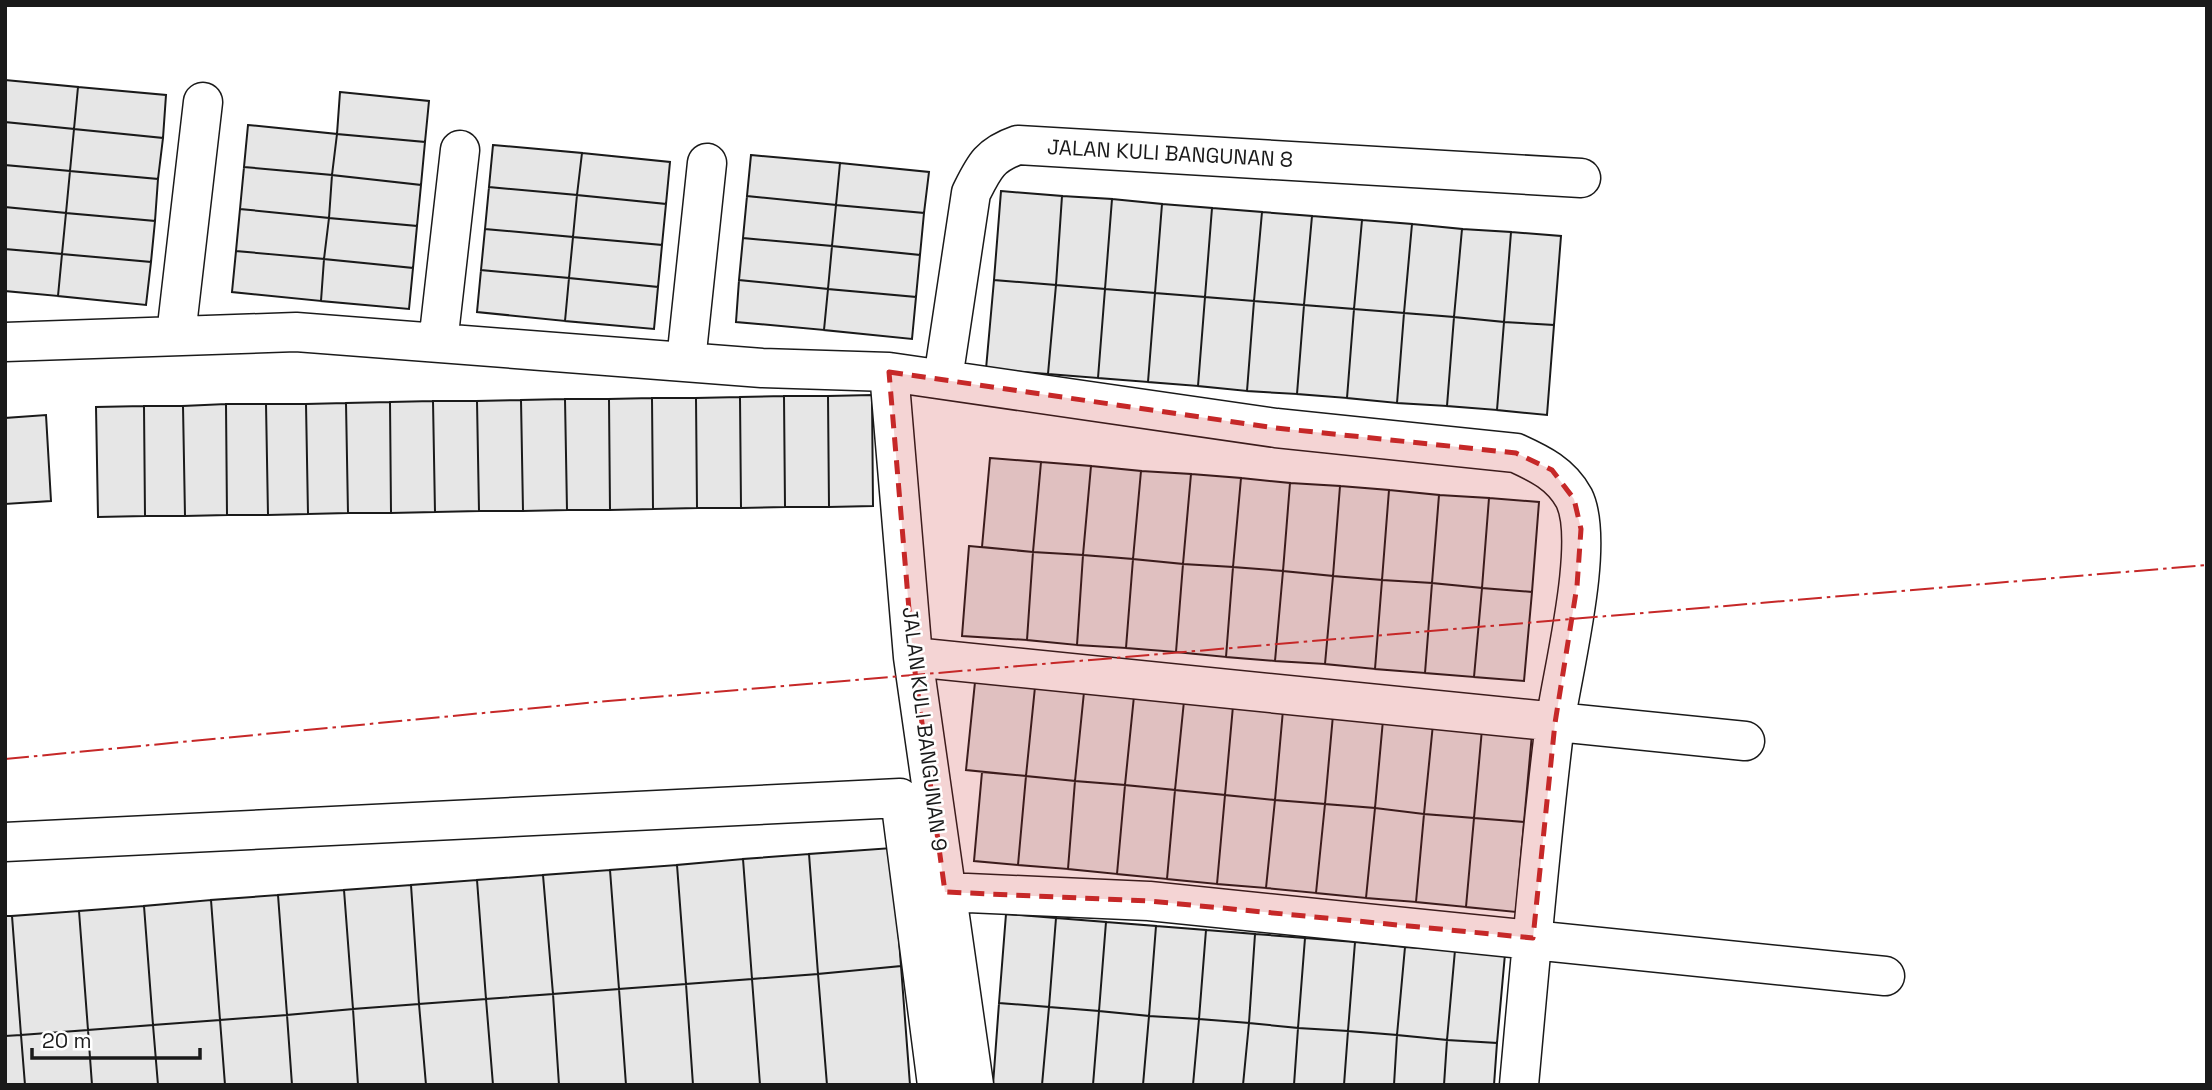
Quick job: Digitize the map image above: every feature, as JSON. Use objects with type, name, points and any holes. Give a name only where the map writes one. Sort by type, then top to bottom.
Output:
[{"type":"street","points":[[176,335],[203,102]]},
{"type":"street","name":"JALAN KULI BANGUNAN 8","points":[[943,379],[971,193],[984,167],[998,152],[1018,145],[1581,178]]},
{"type":"street","points":[[438,343],[460,150]]},
{"type":"street","points":[[686,362],[708,163]]},
{"type":"street","points":[[5,342],[296,332],[686,362],[889,372],[1276,428],[1516,453],[1552,470],[1574,499],[1581,529],[1577,586],[1555,723],[1519,1085]]},
{"type":"street","name":"JALAN KULI BANGUNAN 9","points":[[889,372],[913,657],[936,802],[945,892],[974,1085]]},
{"type":"street","points":[[913,657],[1745,741]]},
{"type":"street","points":[[5,842],[900,798],[937,1085]]},
{"type":"street","points":[[945,892],[1149,901],[1533,938],[1885,976]]},
{"type":"highlighted area","points":[[889,372],[1276,428],[1516,453],[1552,470],[1574,499],[1581,529],[1577,586],[1555,723],[1533,938],[1149,901],[945,892],[913,657]]},
{"type":"building","points":[[5,80],[78,87],[74,129],[5,122]]},
{"type":"building","points":[[78,87],[166,95],[163,138],[74,129]]},
{"type":"building","points":[[340,92],[429,101],[425,142],[337,134]]},
{"type":"building","points":[[5,122],[74,129],[70,171],[5,165]]},
{"type":"building","points":[[248,125],[337,134],[332,175],[244,167]]},
{"type":"building","points":[[74,129],[163,138],[158,179],[70,171]]},
{"type":"building","points":[[337,134],[425,142],[421,185],[332,175]]},
{"type":"building","points":[[493,145],[582,153],[577,195],[489,187]]},
{"type":"building","points":[[582,153],[670,162],[666,204],[577,195]]},
{"type":"building","points":[[751,155],[840,163],[836,205],[747,196]]},
{"type":"building","points":[[840,163],[929,172],[924,213],[836,205]]},
{"type":"building","points":[[5,165],[70,171],[66,213],[5,207]]},
{"type":"building","points":[[244,167],[332,175],[329,218],[240,209]]},
{"type":"building","points":[[70,171],[158,179],[155,221],[66,213]]},
{"type":"building","points":[[332,175],[421,185],[417,226],[329,218]]},
{"type":"building","points":[[489,187],[577,195],[573,237],[485,229]]},
{"type":"building","points":[[1001,191],[1062,196],[1056,285],[994,280]]},
{"type":"building","points":[[577,195],[666,204],[662,245],[573,237]]},
{"type":"building","points":[[747,196],[836,205],[832,246],[743,238]]},
{"type":"building","points":[[1062,196],[1112,199],[1105,289],[1056,285]]},
{"type":"building","points":[[1112,199],[1162,204],[1155,293],[1105,289]]},
{"type":"building","points":[[1162,204],[1212,208],[1205,297],[1155,293]]},
{"type":"building","points":[[836,205],[924,213],[920,255],[832,246]]},
{"type":"building","points":[[5,207],[66,213],[62,254],[5,249]]},
{"type":"building","points":[[1212,208],[1262,212],[1254,301],[1205,297]]},
{"type":"building","points":[[240,209],[329,218],[324,259],[236,251]]},
{"type":"building","points":[[1262,212],[1312,216],[1304,305],[1254,301]]},
{"type":"building","points":[[66,213],[155,221],[151,262],[62,254]]},
{"type":"building","points":[[1312,216],[1362,220],[1354,309],[1304,305]]},
{"type":"building","points":[[329,218],[417,226],[413,268],[324,259]]},
{"type":"building","points":[[1362,220],[1412,224],[1404,313],[1354,309]]},
{"type":"building","points":[[1412,224],[1462,229],[1454,317],[1404,313]]},
{"type":"building","points":[[485,229],[573,237],[569,278],[481,270]]},
{"type":"building","points":[[1462,229],[1511,232],[1504,322],[1454,317]]},
{"type":"building","points":[[1511,232],[1561,236],[1554,325],[1504,322]]},
{"type":"building","points":[[573,237],[662,245],[658,287],[569,278]]},
{"type":"building","points":[[743,238],[832,246],[828,289],[739,280]]},
{"type":"building","points":[[832,246],[920,255],[916,297],[828,289]]},
{"type":"building","points":[[5,249],[62,254],[58,296],[5,291]]},
{"type":"building","points":[[236,251],[324,259],[321,301],[232,292]]},
{"type":"building","points":[[62,254],[151,262],[146,305],[58,296]]},
{"type":"building","points":[[324,259],[413,268],[409,309],[321,301]]},
{"type":"building","points":[[481,270],[569,278],[565,321],[477,312]]},
{"type":"building","points":[[569,278],[658,287],[654,329],[565,321]]},
{"type":"building","points":[[739,280],[828,289],[824,330],[736,322]]},
{"type":"building","points":[[994,280],[1056,285],[1048,374],[986,369]]},
{"type":"building","points":[[1056,285],[1105,289],[1098,378],[1048,374]]},
{"type":"building","points":[[828,289],[916,297],[912,339],[824,330]]},
{"type":"building","points":[[1105,289],[1155,293],[1148,382],[1098,378]]},
{"type":"building","points":[[1155,293],[1205,297],[1198,386],[1148,382]]},
{"type":"building","points":[[1205,297],[1254,301],[1247,391],[1198,386]]},
{"type":"building","points":[[1254,301],[1304,305],[1297,394],[1247,391]]},
{"type":"building","points":[[1304,305],[1354,309],[1347,398],[1297,394]]},
{"type":"building","points":[[1354,309],[1404,313],[1397,403],[1347,398]]},
{"type":"building","points":[[1404,313],[1454,317],[1447,406],[1397,403]]},
{"type":"building","points":[[1454,317],[1504,322],[1497,410],[1447,406]]},
{"type":"building","points":[[1504,322],[1554,325],[1547,415],[1497,410]]},
{"type":"building","points":[[872,395],[873,506],[829,507],[828,396]]},
{"type":"building","points":[[784,396],[785,507],[741,508],[740,397]]},
{"type":"building","points":[[784,396],[828,396],[829,507],[785,507]]},
{"type":"building","points":[[740,397],[741,508],[697,508],[696,398]]},
{"type":"building","points":[[652,398],[653,509],[610,510],[609,399]]},
{"type":"building","points":[[652,398],[696,398],[697,508],[653,509]]},
{"type":"building","points":[[565,399],[567,510],[523,511],[521,400]]},
{"type":"building","points":[[565,399],[609,399],[610,510],[567,510]]},
{"type":"building","points":[[521,400],[523,511],[479,511],[477,401]]},
{"type":"building","points":[[433,401],[435,512],[391,513],[390,402]]},
{"type":"building","points":[[433,401],[477,401],[479,511],[435,512]]},
{"type":"building","points":[[390,402],[391,513],[348,513],[346,403]]},
{"type":"building","points":[[346,403],[348,513],[308,514],[306,404]]},
{"type":"building","points":[[226,404],[227,515],[185,516],[183,406]]},
{"type":"building","points":[[226,404],[266,404],[268,515],[227,515]]},
{"type":"building","points":[[266,404],[306,404],[308,514],[268,515]]},
{"type":"building","points":[[144,406],[145,516],[98,517],[96,407]]},
{"type":"building","points":[[144,406],[183,406],[185,516],[145,516]]},
{"type":"building","points":[[46,415],[51,501],[5,504],[5,418]]},
{"type":"building","points":[[990,458],[1041,462],[1033,552],[982,547]]},
{"type":"building","points":[[1041,462],[1091,466],[1083,555],[1033,552]]},
{"type":"building","points":[[1091,466],[1141,471],[1133,559],[1083,555]]},
{"type":"building","points":[[1141,471],[1191,474],[1183,564],[1133,559]]},
{"type":"building","points":[[1191,474],[1241,478],[1233,567],[1183,564]]},
{"type":"building","points":[[1241,478],[1290,483],[1283,571],[1233,567]]},
{"type":"building","points":[[1290,483],[1340,486],[1333,576],[1283,571]]},
{"type":"building","points":[[1340,486],[1389,490],[1382,580],[1333,576]]},
{"type":"building","points":[[1389,490],[1439,495],[1432,583],[1382,580]]},
{"type":"building","points":[[1439,495],[1489,498],[1482,588],[1432,583]]},
{"type":"building","points":[[1489,498],[1539,502],[1532,592],[1482,588]]},
{"type":"building","points":[[969,546],[1033,552],[1027,640],[962,636]]},
{"type":"building","points":[[1033,552],[1083,555],[1077,645],[1027,640]]},
{"type":"building","points":[[1083,555],[1133,559],[1126,648],[1077,645]]},
{"type":"building","points":[[1133,559],[1183,564],[1176,652],[1126,648]]},
{"type":"building","points":[[1183,564],[1233,567],[1226,657],[1176,652]]},
{"type":"building","points":[[1233,567],[1283,571],[1275,661],[1226,657]]},
{"type":"building","points":[[1283,571],[1333,576],[1325,664],[1275,661]]},
{"type":"building","points":[[1333,576],[1382,580],[1375,669],[1325,664]]},
{"type":"building","points":[[1382,580],[1432,583],[1425,673],[1375,669]]},
{"type":"building","points":[[1432,583],[1482,588],[1474,677],[1425,673]]},
{"type":"building","points":[[1482,588],[1532,592],[1524,681],[1474,677]]},
{"type":"building","points":[[975,682],[1035,687],[1026,776],[966,770]]},
{"type":"building","points":[[1035,687],[1084,692],[1075,781],[1026,776]]},
{"type":"building","points":[[1084,692],[1134,696],[1125,785],[1075,781]]},
{"type":"building","points":[[1134,696],[1184,701],[1175,790],[1125,785]]},
{"type":"building","points":[[1184,701],[1233,706],[1225,795],[1175,790]]},
{"type":"building","points":[[1233,706],[1283,710],[1275,800],[1225,795]]},
{"type":"building","points":[[1283,710],[1333,715],[1325,804],[1275,800]]},
{"type":"building","points":[[1333,715],[1383,720],[1375,808],[1325,804]]},
{"type":"building","points":[[1383,720],[1433,724],[1424,814],[1375,808]]},
{"type":"building","points":[[1433,724],[1482,729],[1474,818],[1424,814]]},
{"type":"building","points":[[1482,729],[1532,734],[1524,822],[1474,818]]},
{"type":"building","points":[[982,772],[1026,776],[1018,865],[974,861]]},
{"type":"building","points":[[1026,776],[1075,781],[1068,869],[1018,865]]},
{"type":"building","points":[[1075,781],[1125,785],[1117,874],[1068,869]]},
{"type":"building","points":[[1125,785],[1175,790],[1167,879],[1117,874]]},
{"type":"building","points":[[1175,790],[1225,795],[1217,884],[1167,879]]},
{"type":"building","points":[[1225,795],[1275,800],[1266,888],[1217,884]]},
{"type":"building","points":[[1275,800],[1325,804],[1316,893],[1266,888]]},
{"type":"building","points":[[1325,804],[1375,808],[1366,898],[1316,893]]},
{"type":"building","points":[[1375,808],[1424,814],[1416,902],[1366,898]]},
{"type":"building","points":[[1424,814],[1474,818],[1466,907],[1416,902]]},
{"type":"building","points":[[1474,818],[1524,822],[1516,912],[1466,907]]},
{"type":"building","points":[[892,848],[901,966],[818,974],[809,854]]},
{"type":"building","points":[[809,854],[818,974],[752,979],[743,859]]},
{"type":"building","points":[[743,859],[752,979],[686,984],[677,865]]},
{"type":"building","points":[[677,865],[686,984],[619,989],[610,870]]},
{"type":"building","points":[[610,870],[619,989],[553,994],[543,875]]},
{"type":"building","points":[[543,875],[553,994],[486,999],[477,880]]},
{"type":"building","points":[[477,880],[486,999],[419,1004],[411,885]]},
{"type":"building","points":[[411,885],[419,1004],[353,1009],[344,890]]},
{"type":"building","points":[[344,890],[353,1009],[287,1015],[278,895]]},
{"type":"building","points":[[278,895],[287,1015],[220,1020],[211,900]]},
{"type":"building","points":[[211,900],[220,1020],[153,1025],[144,906]]},
{"type":"building","points":[[144,906],[153,1025],[88,1030],[79,911]]},
{"type":"building","points":[[79,911],[88,1030],[21,1035],[12,916]]},
{"type":"building","points":[[1006,914],[1056,918],[1049,1007],[999,1003]]},
{"type":"building","points":[[5,916],[12,916],[21,1035],[5,1036]]},
{"type":"building","points":[[1056,918],[1106,922],[1099,1011],[1049,1007]]},
{"type":"building","points":[[1106,922],[1156,926],[1149,1016],[1099,1011]]},
{"type":"building","points":[[1156,926],[1206,930],[1199,1019],[1149,1016]]},
{"type":"building","points":[[1206,930],[1255,934],[1249,1023],[1199,1019]]},
{"type":"building","points":[[1255,934],[1305,938],[1298,1028],[1249,1023]]},
{"type":"building","points":[[1305,938],[1355,942],[1348,1031],[1298,1028]]},
{"type":"building","points":[[1355,942],[1405,947],[1397,1035],[1348,1031]]},
{"type":"building","points":[[1405,947],[1455,950],[1447,1040],[1397,1035]]},
{"type":"building","points":[[1455,950],[1505,954],[1497,1043],[1447,1040]]},
{"type":"building","points":[[901,966],[910,1085],[827,1085],[818,974]]},
{"type":"building","points":[[818,974],[827,1085],[760,1085],[752,979]]},
{"type":"building","points":[[752,979],[760,1085],[693,1085],[686,984]]},
{"type":"building","points":[[686,984],[693,1085],[626,1085],[619,989]]},
{"type":"building","points":[[619,989],[626,1085],[559,1085],[553,994]]},
{"type":"building","points":[[553,994],[559,1085],[493,1085],[486,999]]},
{"type":"building","points":[[486,999],[493,1085],[426,1085],[419,1004]]},
{"type":"building","points":[[999,1003],[1049,1007],[1042,1085],[993,1085]]},
{"type":"building","points":[[419,1004],[426,1085],[358,1085],[353,1009]]},
{"type":"building","points":[[1049,1007],[1099,1011],[1093,1085],[1042,1085]]},
{"type":"building","points":[[353,1009],[358,1085],[292,1085],[287,1015]]},
{"type":"building","points":[[1099,1011],[1149,1016],[1143,1085],[1093,1085]]},
{"type":"building","points":[[287,1015],[292,1085],[225,1085],[220,1020]]},
{"type":"building","points":[[1149,1016],[1199,1019],[1193,1085],[1143,1085]]},
{"type":"building","points":[[1199,1019],[1249,1023],[1243,1085],[1193,1085]]},
{"type":"building","points":[[220,1020],[225,1085],[158,1085],[153,1025]]},
{"type":"building","points":[[1249,1023],[1298,1028],[1294,1085],[1243,1085]]},
{"type":"building","points":[[153,1025],[158,1085],[92,1085],[88,1030]]},
{"type":"building","points":[[1298,1028],[1348,1031],[1344,1085],[1294,1085]]},
{"type":"building","points":[[88,1030],[92,1085],[25,1085],[21,1035]]},
{"type":"building","points":[[1348,1031],[1397,1035],[1394,1085],[1344,1085]]},
{"type":"building","points":[[21,1035],[25,1085],[5,1085],[5,1036]]},
{"type":"building","points":[[1397,1035],[1447,1040],[1444,1085],[1394,1085]]},
{"type":"building","points":[[1447,1040],[1497,1043],[1494,1085],[1444,1085]]},
{"type":"power","points":[[5,759],[608,701],[2207,565]]}]
